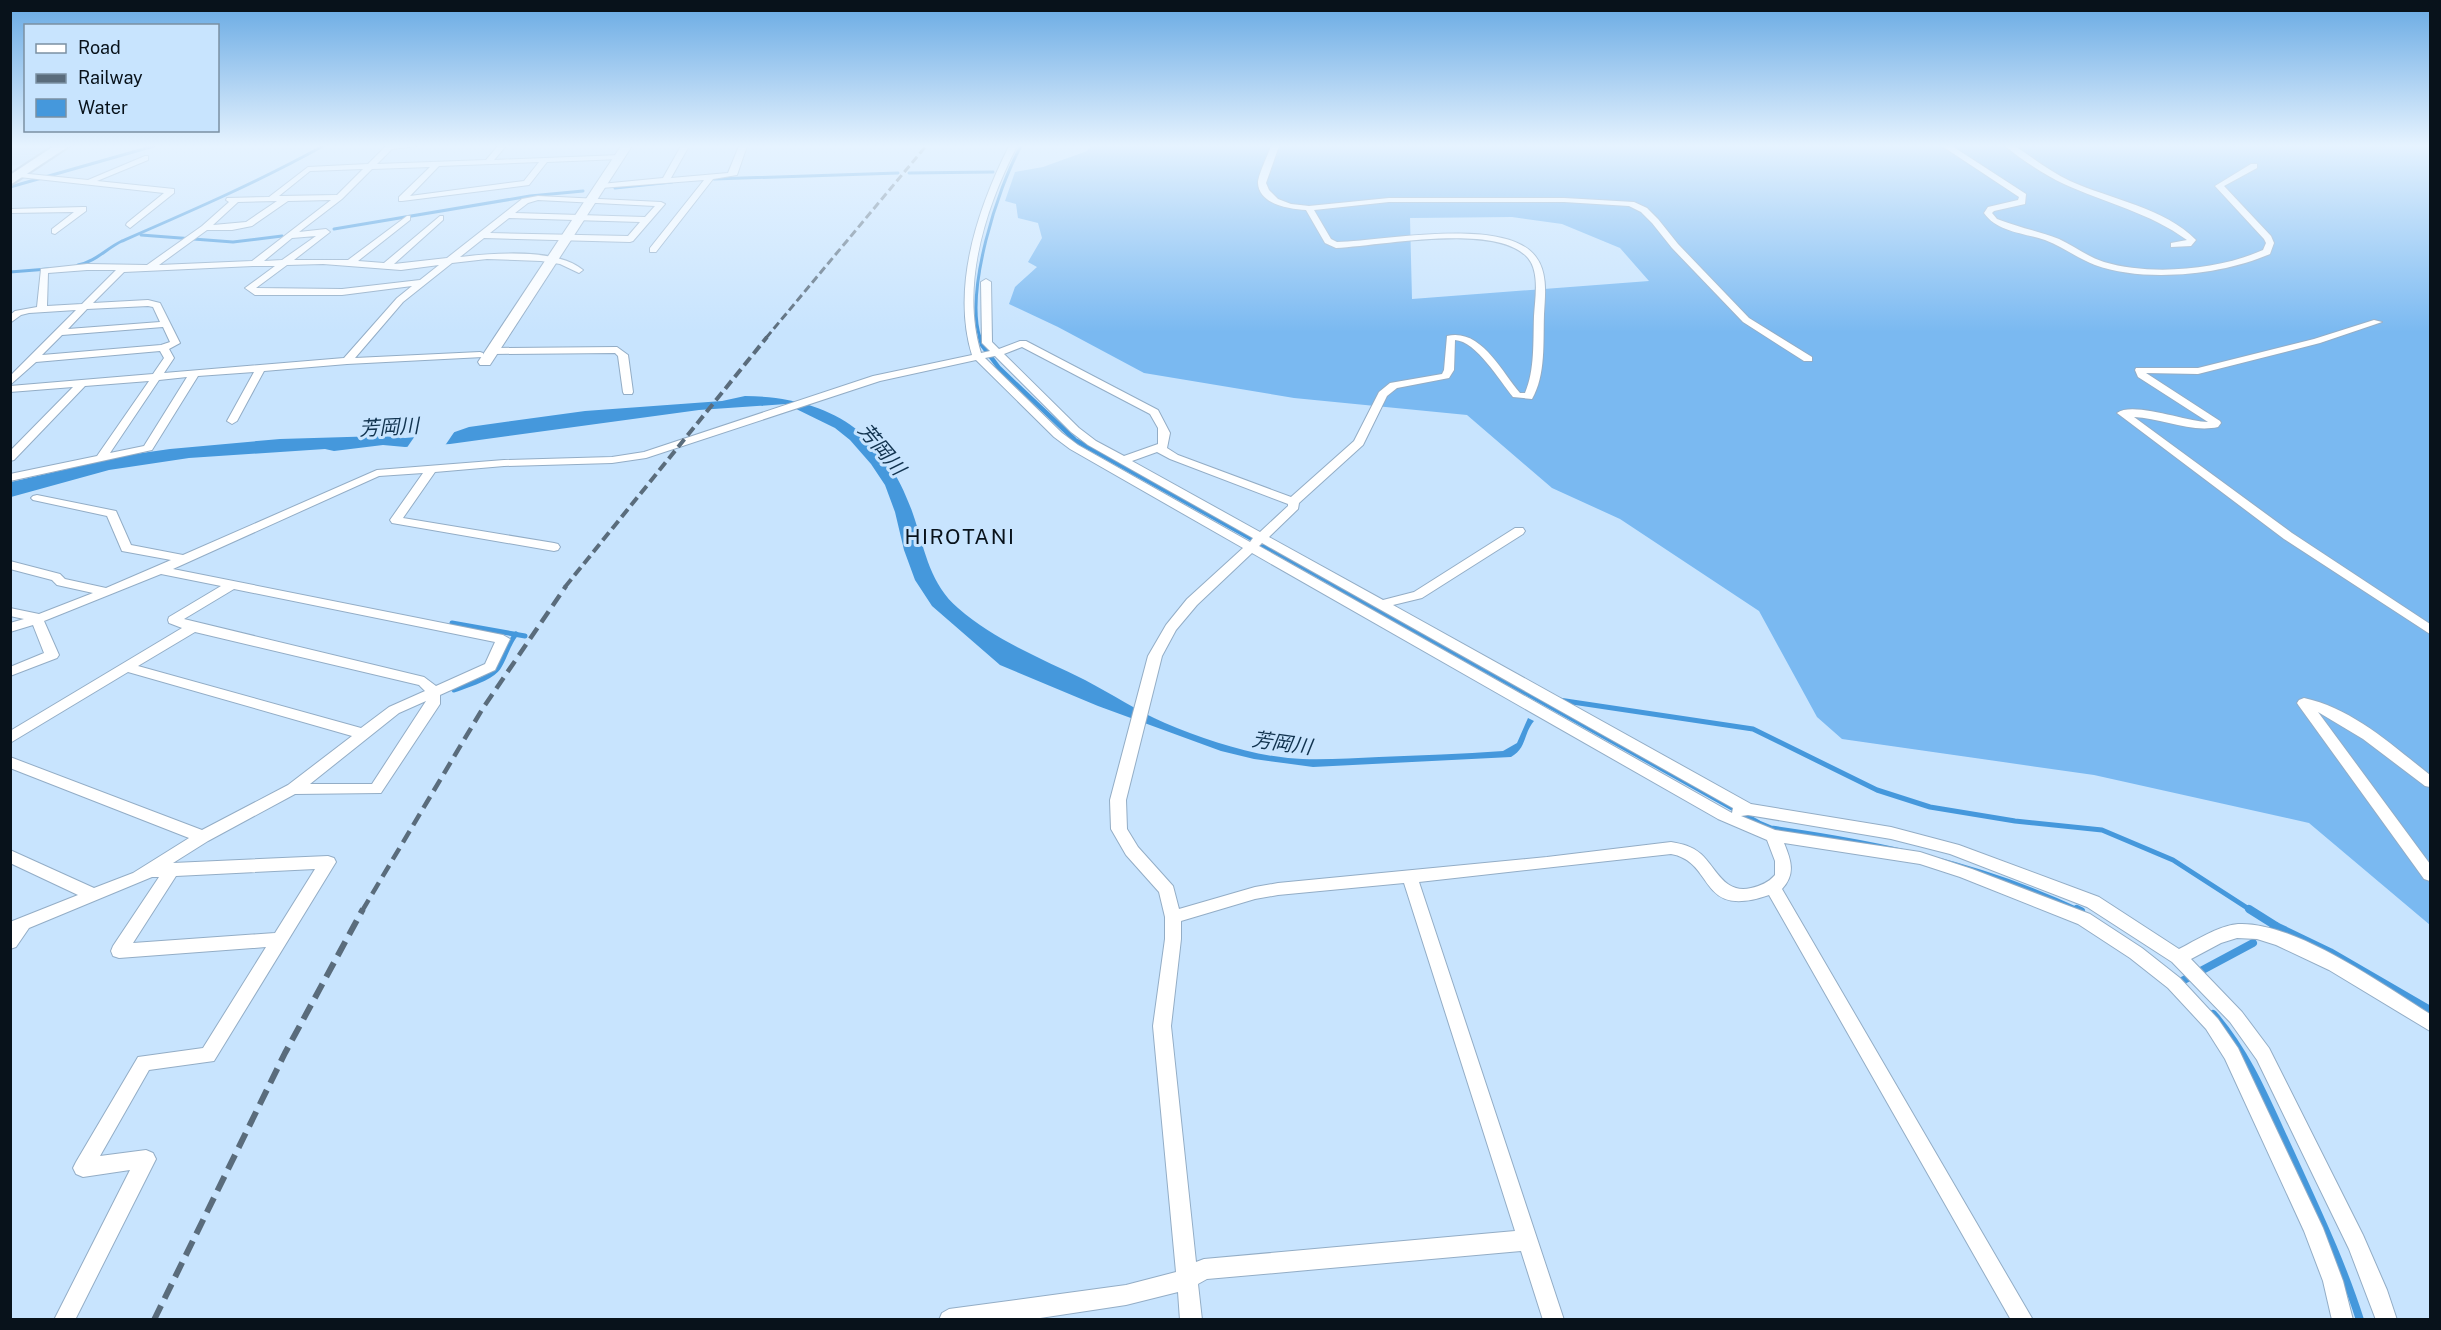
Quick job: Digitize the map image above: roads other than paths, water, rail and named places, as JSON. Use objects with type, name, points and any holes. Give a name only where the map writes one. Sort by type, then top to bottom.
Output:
[{"type":"street","points":[[130,225],[150,208]]},
{"type":"street","points":[[149,268],[205,228],[225,208]]},
{"type":"street","points":[[205,228],[241,227],[255,224],[274,208]]},
{"type":"street","points":[[254,264],[325,208]]},
{"type":"street","points":[[347,361],[400,300],[517,208]]},
{"type":"street","points":[[486,356],[587,208]]},
{"type":"street","points":[[483,234],[630,239],[658,208]]},
{"type":"street","points":[[653,250],[686,208]]},
{"type":"street","points":[[988,208],[971,271],[968,306],[970,340],[1083,437],[1256,541]]},
{"type":"street","points":[[1191,1320],[1162,1026],[1172,949],[1173,917],[1167,890],[1132,851],[1119,829],[1118,800],[1155,656],[1171,628],[1191,602],[1256,541],[1292,511],[1293,502],[1359,443],[1383,394],[1394,385],[1446,376],[1449,370],[1450,338],[1454,336],[1467,338],[1517,395],[1528,397],[1534,380],[1540,279],[1534,259],[1519,246],[1496,240],[1448,236],[1336,245],[1328,241],[1309,208]]},
{"type":"street","points":[[1640,208],[1655,221],[1682,254],[1746,320],[1809,358]]},
{"type":"street","points":[[1995,208],[1988,213],[1994,221],[2065,245],[2097,263],[2130,269],[2195,270],[2250,261],[2266,252],[2270,243],[2268,238],[2240,208]]},
{"type":"street","points":[[2135,208],[2174,226],[2192,240],[2188,244],[2174,245]]},
{"type":"street","points":[[10,211],[83,210],[55,231]]},
{"type":"street","points":[[507,215],[647,220]]},
{"type":"street","points":[[351,262],[407,218]]},
{"type":"street","points":[[387,265],[440,218]]},
{"type":"street","points":[[289,236],[326,232],[250,288],[255,292],[320,293],[424,282]]},
{"type":"street","points":[[42,309],[44,271],[87,267],[120,267],[122,269],[351,262],[401,267],[453,258],[487,256],[552,260],[579,270]]},
{"type":"street","points":[[10,382],[87,307],[122,269]]},
{"type":"street","points":[[986,282],[987,354],[1066,441],[1256,541],[1736,812],[1773,836],[1920,858],[1957,869],[2084,919],[2136,953],[2174,983],[2212,1024],[2232,1054],[2313,1228],[2333,1281],[2343,1320]]},
{"type":"street","points":[[10,320],[23,311],[148,303],[157,305],[175,343],[163,348],[34,359]]},
{"type":"street","points":[[2378,322],[2318,341],[2198,371],[2140,370],[2142,375],[2216,423],[2214,426],[2148,414],[2122,413],[2288,536],[2430,630]]},
{"type":"street","points":[[62,332],[165,324]]},
{"type":"street","points":[[10,628],[36,617],[64,610],[160,570],[364,477],[394,470],[612,460],[646,455],[896,372],[987,354],[1023,343],[1148,408],[1163,423],[1166,440],[1159,448],[1123,459]]},
{"type":"street","points":[[102,456],[169,358],[163,348]]},
{"type":"street","points":[[10,389],[347,361],[617,350],[623,355],[628,392]]},
{"type":"street","points":[[232,421],[261,368]]},
{"type":"street","points":[[10,478],[102,456],[148,448],[194,374]]},
{"type":"street","points":[[10,458],[82,383]]},
{"type":"street","points":[[1159,448],[1174,457],[1293,502]]},
{"type":"street","points":[[433,467],[396,520],[554,547]]},
{"type":"street","points":[[37,498],[112,513],[126,548],[183,560]]},
{"type":"street","points":[[1374,608],[1418,595],[1519,531]]},
{"type":"street","points":[[10,565],[56,577],[61,582],[106,592]]},
{"type":"street","points":[[10,942],[17,926],[149,870],[202,837],[292,789],[394,710],[490,667],[503,639],[160,570]]},
{"type":"street","points":[[233,584],[174,620],[193,627],[424,682],[434,691]]},
{"type":"street","points":[[1374,608],[1736,812],[1891,833],[1953,849],[2093,902],[2178,957],[2236,1017],[2274,1074],[2356,1242],[2387,1320]]},
{"type":"street","points":[[10,612],[36,617]]},
{"type":"street","points":[[10,672],[52,655],[36,617]]},
{"type":"street","points":[[10,738],[193,627]]},
{"type":"street","points":[[128,668],[363,734]]},
{"type":"street","points":[[292,789],[376,789],[433,704],[434,691]]},
{"type":"street","points":[[2430,782],[2382,746],[2325,710],[2304,703],[2430,875]]},
{"type":"street","points":[[10,762],[202,837]]},
{"type":"street","points":[[1173,917],[1255,893],[1681,848],[1690,854],[1725,894],[1743,899],[1773,887],[1782,879],[1785,869],[1773,836]]},
{"type":"street","points":[[10,856],[93,895]]},
{"type":"street","points":[[64,1320],[146,1159],[83,1168],[144,1063],[208,1055],[328,862],[149,870]]},
{"type":"street","points":[[172,869],[118,951],[279,939]]},
{"type":"street","points":[[1410,878],[1554,1320]]},
{"type":"street","points":[[1773,887],[2023,1320]]},
{"type":"street","points":[[2178,957],[2235,931],[2250,930],[2275,937],[2326,962],[2430,1023]]},
{"type":"street","points":[[949,1320],[1126,1294],[1187,1279],[1204,1269],[1528,1240]]},
{"type":"water","points":[[745,396],[776,398],[805,404],[830,413],[853,426],[873,444],[904,490],[935,578],[941,589],[958,608],[1003,639],[1165,723],[1210,740],[1257,753],[1288,758],[1322,759],[1503,751],[1517,743],[1528,718],[1534,721],[1520,749],[1511,757],[1313,767],[1254,759],[1221,751],[1098,706],[1000,665],[932,606],[915,580],[885,485],[871,464],[850,440],[835,428],[786,404],[699,410],[450,444],[405,447],[383,445],[334,451],[325,449],[189,458],[109,470],[11,497],[11,482],[128,455],[170,449],[280,439],[381,436],[405,438],[449,434],[469,427],[585,411],[722,401]]},
{"type":"waterway","points":[[78,265],[90,261],[122,241],[197,208]]},
{"type":"waterway","points":[[334,229],[458,208]]},
{"type":"waterway","points":[[980,338],[976,318],[980,268],[996,208]]},
{"type":"waterway","points":[[141,235],[233,242],[282,236]]},
{"type":"waterway","points":[[10,272],[48,269]]},
{"type":"waterway","points":[[980,337],[982,345],[999,368],[1075,440],[1338,587]]},
{"type":"waterway","points":[[1335,586],[1759,823],[1771,828],[1890,848],[1967,868],[2005,880],[2080,911]]},
{"type":"waterway","points":[[452,623],[516,634]]},
{"type":"waterway","points":[[454,690],[494,672],[516,634]]},
{"type":"waterway","points":[[516,634],[525,636]]},
{"type":"waterway","points":[[1559,700],[1753,729],[1877,790],[1930,807],[2015,821],[2102,830],[2173,860],[2252,911]]},
{"type":"waterway","points":[[2077,909],[2081,911]]},
{"type":"waterway","points":[[2249,909],[2276,926]]},
{"type":"waterway","points":[[2273,929],[2276,926]]},
{"type":"waterway","points":[[2276,926],[2330,952],[2430,1010]]},
{"type":"waterway","points":[[2182,981],[2253,943]]},
{"type":"waterway","points":[[2213,1014],[2237,1046],[2266,1099],[2328,1236],[2360,1320]]},
{"type":"railway","points":[[766,338],[874,208]]},
{"type":"railway","points":[[565,587],[767,337]]},
{"type":"railway","points":[[362,911],[483,708],[566,586]]},
{"type":"railway","points":[[154,1320],[285,1053],[363,909]]},
{"type":"district","name":"HIROTANI","points":[[960,537]]},
{"type":"water label","name":"芳岡川","points":[[389,427]]},
{"type":"water label","name":"芳岡川","points":[[882,449]]},
{"type":"water label","name":"芳岡川","points":[[1282,743]]}]
